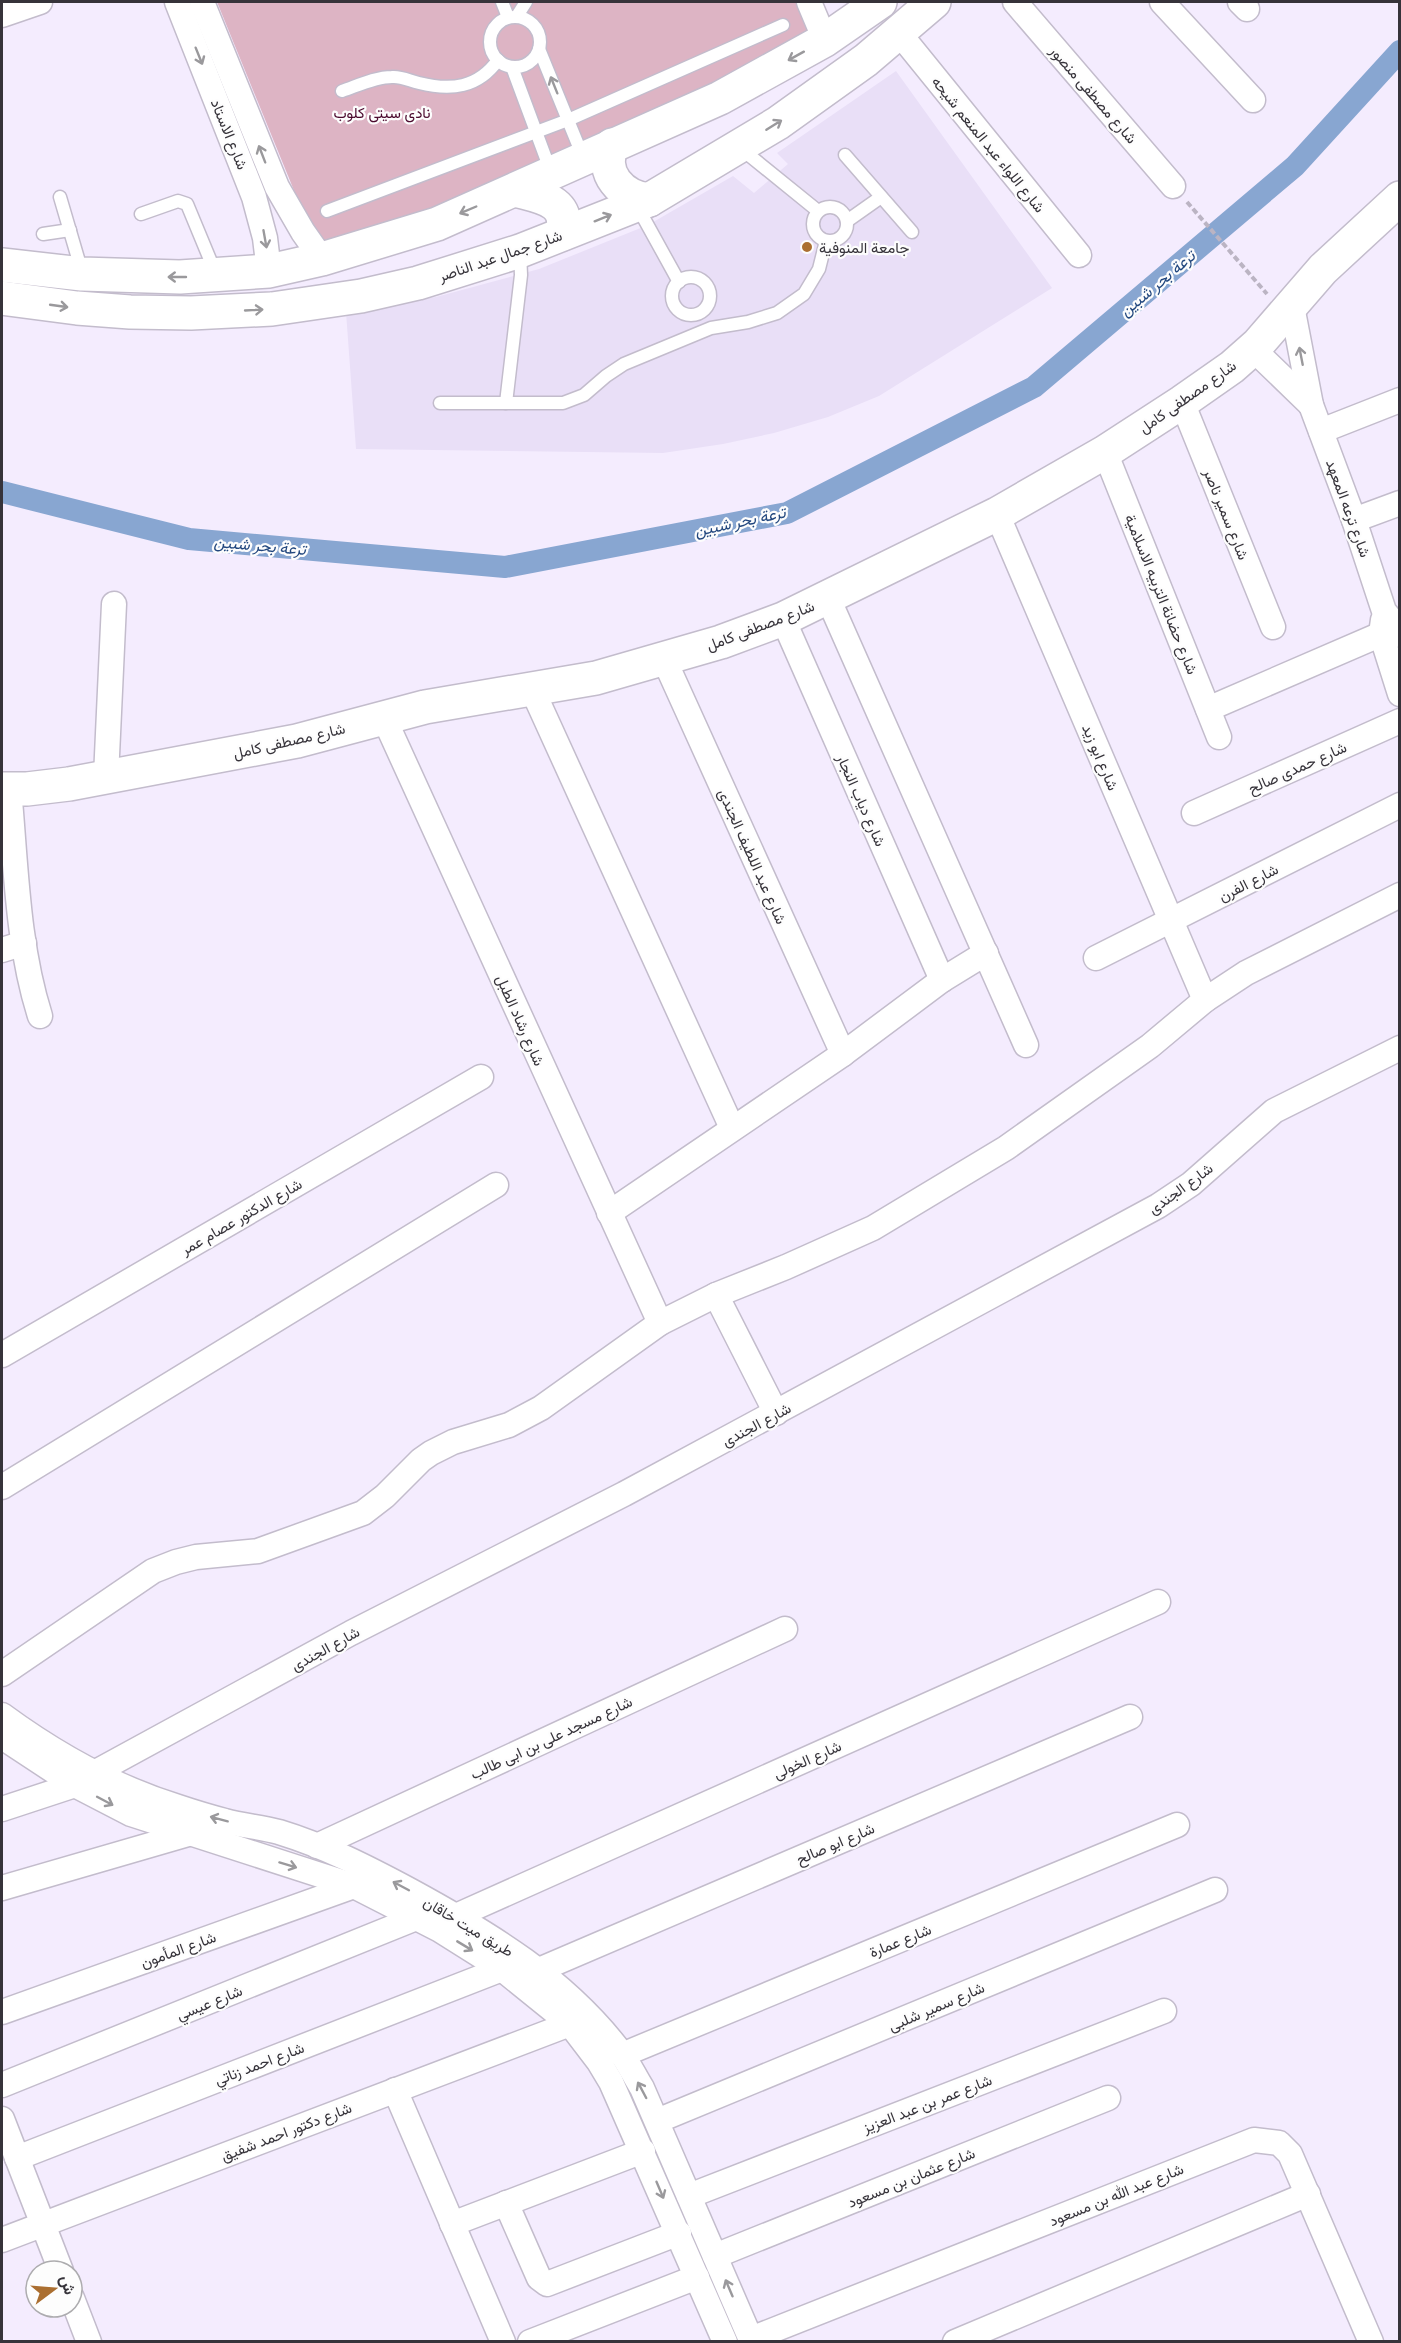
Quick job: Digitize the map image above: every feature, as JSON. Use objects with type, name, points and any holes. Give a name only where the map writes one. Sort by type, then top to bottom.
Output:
[{"type":"main road","points":[[2,265],[82,274],[180,277],[269,270],[322,259],[437,224],[720,98],[825,40],[880,2]]},
{"type":"main road","name":"شارع جمال عبد الناصر","points":[[2,298],[130,312],[191,313],[272,309],[361,296],[418,283],[520,251],[643,202],[778,123],[866,60],[934,2]]},
{"type":"main road","points":[[612,145],[608,153],[608,165],[618,186],[627,194],[643,202]]},
{"type":"main road","points":[[515,190],[545,199],[558,206],[564,219],[562,234]]},
{"type":"main road","name":"شارع مصطفى كامل","points":[[5,789],[50,787],[106,777],[297,741],[425,707],[596,678],[721,642],[783,620],[997,514],[1105,452],[1182,402],[1232,367],[1253,349],[1343,250],[1400,198]]},
{"type":"street","points":[[2,15],[40,2]]},
{"type":"street","name":"شارع الاستاد","points":[[177,2],[254,197],[265,238],[269,270]]},
{"type":"street","name":"شارع الاستاد","points":[[202,2],[276,188],[322,259]]},
{"type":"street","points":[[809,2],[825,40]]},
{"type":"street","name":"شارع مصطفى منصور","points":[[1015,2],[1173,186]]},
{"type":"street","points":[[1162,2],[1253,100]]},
{"type":"street","name":"شارع اللواء عبد المنعم شيحه","points":[[899,33],[1078,255]]},
{"type":"street","name":"شارع ترعه المعهد","points":[[1292,306],[1311,405],[1392,627],[1400,694]]},
{"type":"street","name":"شارع ترعه المعهد","points":[[1253,349],[1311,405]]},
{"type":"street","points":[[1321,431],[1400,400]]},
{"type":"street","name":"شارع سمير ناصر","points":[[1182,402],[1273,627]]},
{"type":"street","name":"شارع حضانة التربيه الاسلامية","points":[[1105,452],[1219,737]]},
{"type":"street","points":[[1354,520],[1400,503]]},
{"type":"street","name":"شارع ابو زيد","points":[[997,514],[1205,1000]]},
{"type":"street","points":[[828,598],[1026,1045]]},
{"type":"street","points":[[106,777],[114,604]]},
{"type":"street","name":"شارع دياب النجار","points":[[783,620],[942,980]]},
{"type":"street","points":[[1208,709],[1392,627]]},
{"type":"street","name":"شارع عبد اللطيف الجندى","points":[[664,659],[843,1054]]},
{"type":"street","points":[[532,689],[732,1128]]},
{"type":"street","name":"شارع رشاد الطبل","points":[[384,718],[660,1323]]},
{"type":"street","name":"شارع حمدى صالح","points":[[1194,813],[1400,721]]},
{"type":"street","points":[[5,789],[13,946],[29,977],[40,1016]]},
{"type":"street","name":"شارع الفرن","points":[[1096,958],[1400,806]]},
{"type":"street","points":[[2,1674],[153,1571],[195,1557],[258,1551],[363,1513],[385,1496],[431,1453],[453,1442],[509,1425],[541,1408],[660,1323],[716,1295],[831,1248],[873,1228],[1006,1148],[1150,1046],[1205,1000],[1246,973],[1400,895]]},
{"type":"street","points":[[609,1214],[843,1054],[942,980],[986,953]]},
{"type":"street","name":"شارع الجندى","points":[[2,1809],[85,1779],[351,1634],[776,1413],[1158,1206],[1191,1184],[1274,1111],[1400,1048]]},
{"type":"street","name":"شارع الدكتور عصام عمر","points":[[2,1355],[481,1077]]},
{"type":"street","points":[[2,1487],[496,1185]]},
{"type":"street","points":[[716,1295],[776,1413]]},
{"type":"street","name":"شارع الخولى","points":[[456,1916],[1158,1602]]},
{"type":"street","name":"شارع مسجد على بن ابى طالب","points":[[317,1846],[785,1629]]},
{"type":"street","name":"طريق ميت خاقان","points":[[2,1715],[131,1814],[354,1886],[440,1930],[502,1969],[570,2024],[600,2062],[611,2082],[725,2342]]},
{"type":"street","name":"شارع ابو صالح","points":[[539,1970],[1130,1717]]},
{"type":"street","name":"طريق ميت خاقان","points":[[2,1737],[85,1779],[175,1807],[278,1832],[368,1868],[456,1916],[539,1970],[585,2010],[622,2055],[642,2088],[751,2340]]},
{"type":"street","name":"شارع عمارة","points":[[622,2055],[1178,1825]]},
{"type":"street","points":[[2,1888],[188,1834]]},
{"type":"street","name":"شارع المأمون","points":[[2,2012],[354,1886]]},
{"type":"street","name":"شارع سمير شلبى","points":[[657,2121],[1215,1890]]},
{"type":"street","name":"شارع عيسي","points":[[2,2085],[416,1918]]},
{"type":"street","name":"شارع احمد زناتي","points":[[17,2158],[502,1969]]},
{"type":"street","name":"شارع عمر بن عبد العزيز","points":[[689,2196],[1164,2011]]},
{"type":"street","name":"شارع دكتور احمد شفيق","points":[[2,2240],[570,2024]]},
{"type":"street","points":[[394,2090],[502,2342]]},
{"type":"street","name":"شارع عثمان بن مسعود","points":[[715,2256],[1108,2098]]},
{"type":"street","points":[[2,2124],[56,2259]]},
{"type":"street","name":"شارع عبد الله بن مسعود","points":[[751,2340],[1254,2140],[1279,2143],[1290,2154],[1371,2342]]},
{"type":"street","points":[[452,2224],[643,2151]]},
{"type":"street","points":[[955,2342],[1308,2194]]},
{"type":"street","points":[[506,2203],[539,2278],[547,2284],[679,2233]]},
{"type":"street","points":[[530,2342],[698,2277]]},
{"type":"street","points":[[80,2319],[89,2342]]},
{"type":"lane","points":[[502,2],[513,17]]},
{"type":"lane","points":[[513,17],[526,2]]},
{"type":"lane","points":[[539,49],[529,63],[512,67],[498,60],[490,47],[492,32],[501,20],[513,17],[526,18],[538,32],[539,49],[583,158]]},
{"type":"lane","points":[[327,211],[537,133],[783,25]]},
{"type":"lane","points":[[342,91],[391,77],[429,85],[467,84],[480,80],[498,60]]},
{"type":"lane","points":[[512,67],[552,173]]},
{"type":"lane","points":[[739,146],[818,211]]},
{"type":"lane","points":[[845,154],[912,232]]},
{"type":"lane","points":[[60,197],[82,274]]},
{"type":"lane","points":[[847,221],[881,197]]},
{"type":"lane","points":[[141,214],[178,201],[187,204],[217,275]]},
{"type":"lane","points":[[643,202],[679,282]]},
{"type":"lane","points":[[832,207],[844,214],[847,221],[847,228],[840,239],[826,241],[816,234],[812,222],[818,211],[832,207]]},
{"type":"lane","points":[[43,234],[70,230]]},
{"type":"lane","points":[[440,403],[570,402],[584,395],[624,364],[711,328],[748,322],[777,313],[804,294],[819,269],[826,241]]},
{"type":"lane","points":[[506,403],[521,275],[520,251]]},
{"type":"lane","points":[[693,277],[705,284],[710,298],[703,311],[689,315],[676,308],[672,294],[679,282],[693,277]]},
{"type":"lane","points":[[703,311],[711,328]]},
{"type":"path","points":[[1173,186],[1261,289]]},
{"type":"shaded area","name":"جامعة المنوفية","points":[[896,71],[1052,288],[879,396],[828,417],[774,433],[663,453],[356,449],[346,312],[436,297],[539,269],[648,225],[733,176],[754,193],[788,164],[777,153]]},
{"type":"green space","name":"نادى سيتى كلوب","points":[[217,2],[809,2],[825,40],[322,259]]},
{"type":"waterway","name":"ترعة بحر شبين","points":[[2,492],[189,539],[505,567],[787,513],[1034,387],[1295,166],[1400,51]]},
{"type":"place","name":"جامعة المنوفية","points":[[807,247]]}]
